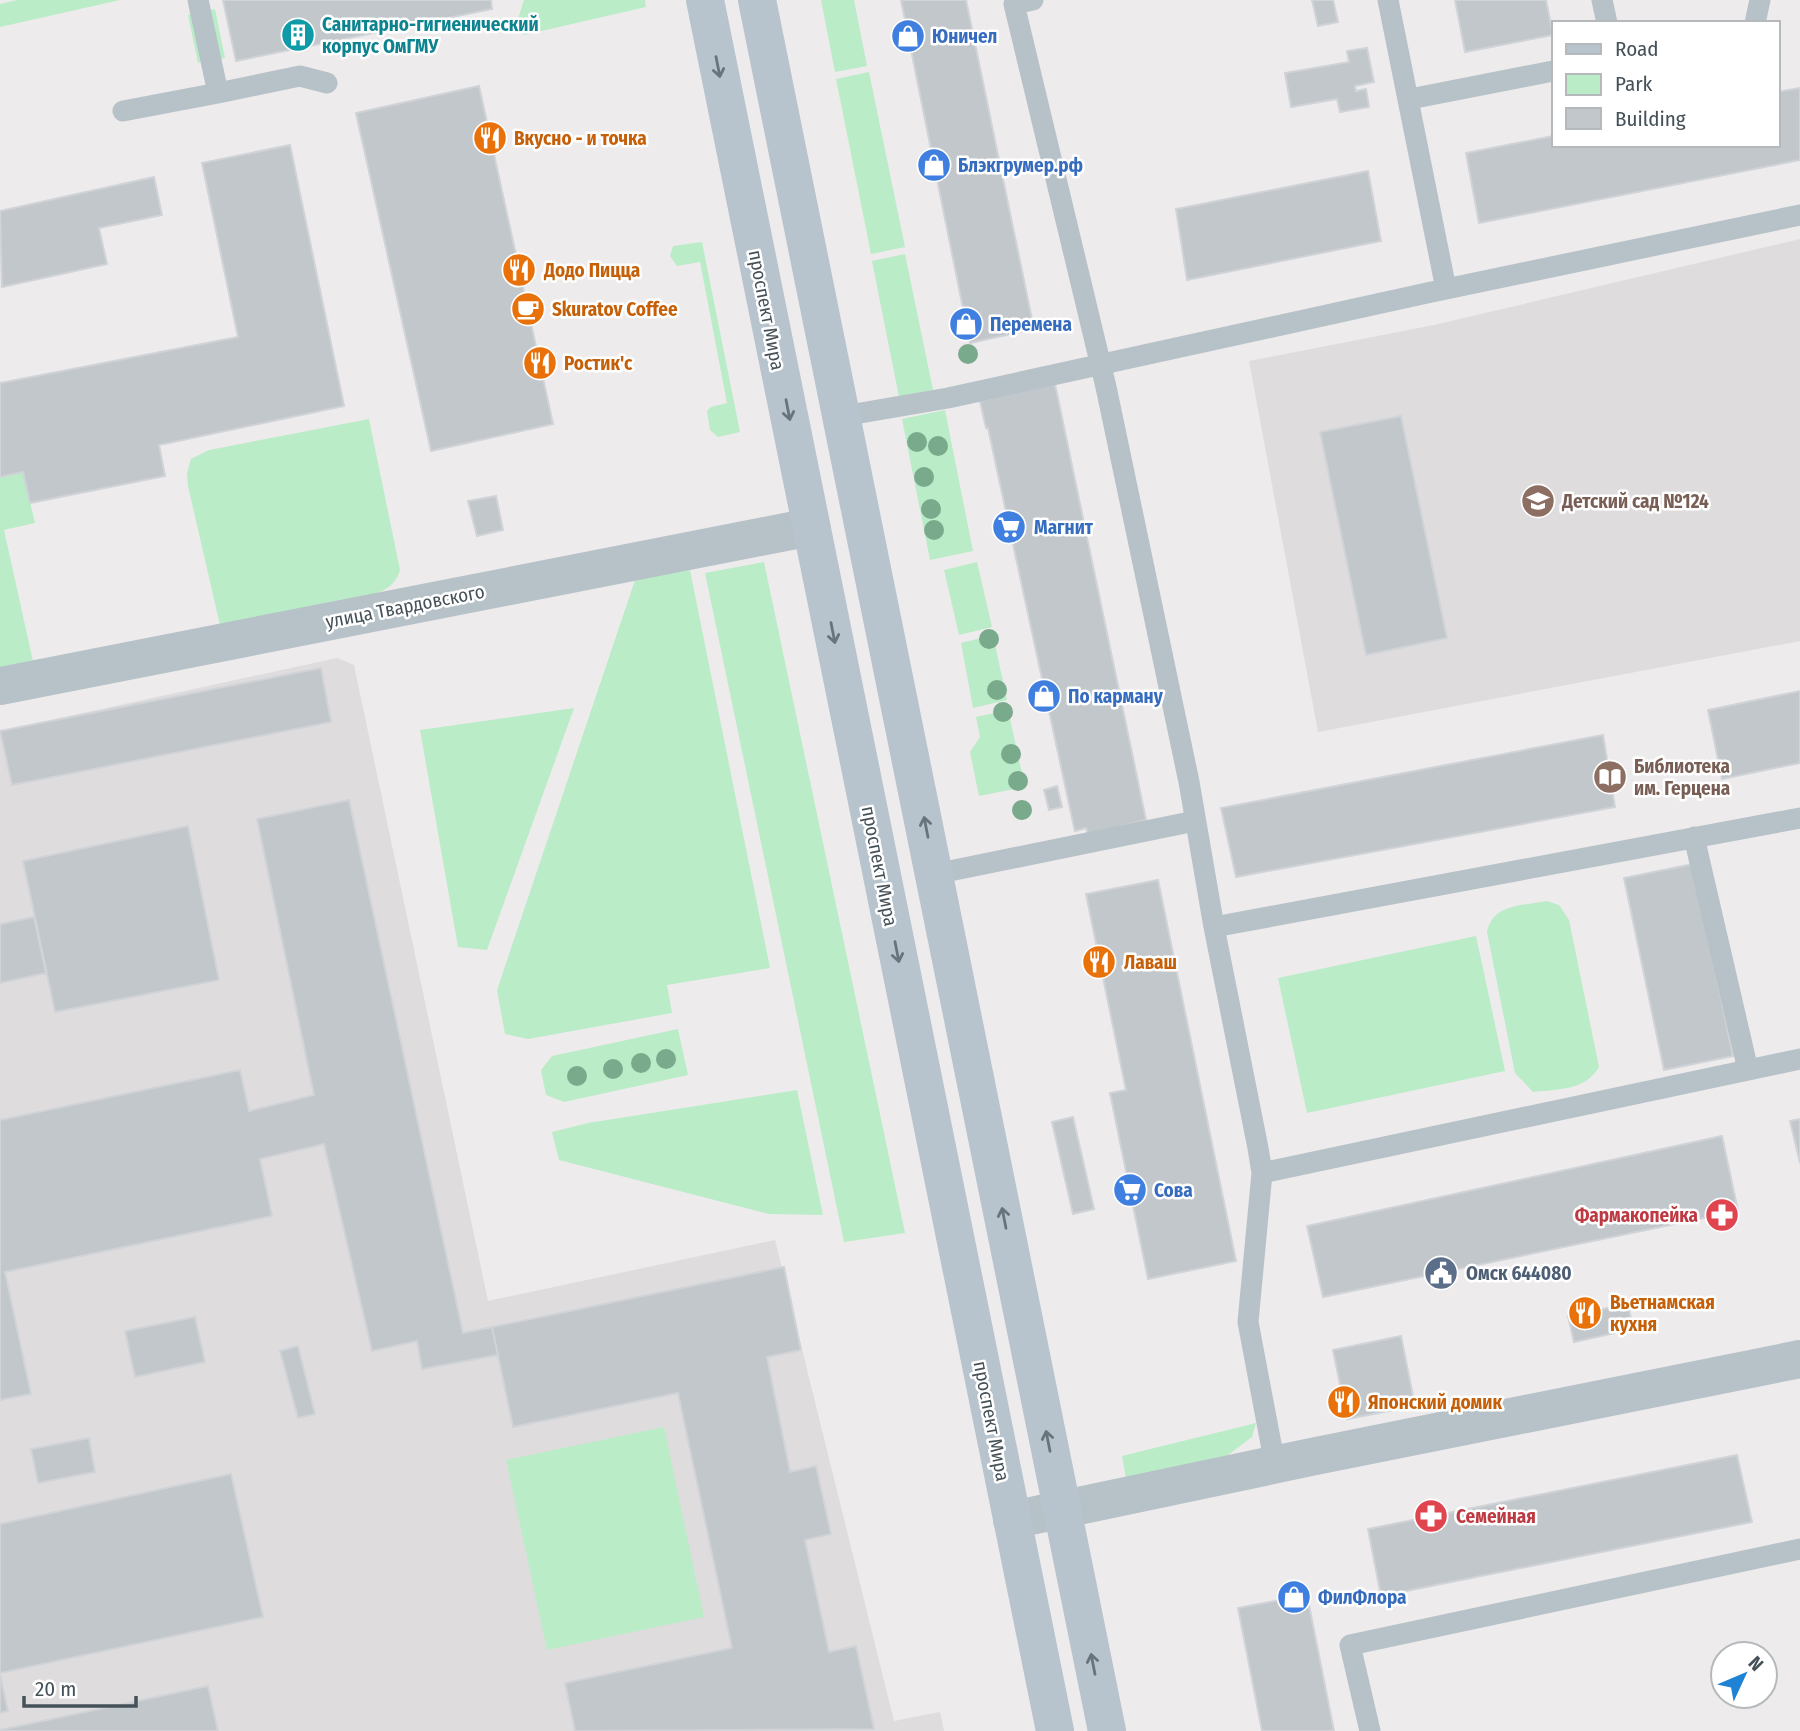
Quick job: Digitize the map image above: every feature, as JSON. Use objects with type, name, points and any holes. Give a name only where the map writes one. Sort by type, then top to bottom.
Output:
[{"type":"main road","name":"проспект Мира","points":[[705,0],[1055,1731]]},
{"type":"main road","points":[[757,0],[1107,1731]]},
{"type":"street","name":"улица Твардовского","points":[[0,686],[811,527]]},
{"type":"street","points":[[1012,1520],[1800,1359]]},
{"type":"lane","points":[[198,0],[218,93]]},
{"type":"lane","points":[[1033,0],[1014,4],[1101,364],[1195,821],[1262,1173],[1248,1322],[1275,1465]]},
{"type":"lane","points":[[1388,0],[1446,289]]},
{"type":"lane","points":[[1602,0],[1607,21]]},
{"type":"lane","points":[[1755,21],[1760,0]]},
{"type":"lane","points":[[1410,99],[1552,71]]},
{"type":"lane","points":[[123,111],[300,76],[327,83]]},
{"type":"lane","points":[[843,416],[947,398],[1800,215]]},
{"type":"lane","points":[[1214,927],[1800,818]]},
{"type":"lane","points":[[935,874],[1195,821]]},
{"type":"lane","points":[[1694,837],[1748,1070]]},
{"type":"lane","points":[[1262,1173],[1800,1059]]},
{"type":"lane","points":[[1370,1731],[1350,1645],[1800,1549]]},
{"type":"shaded area","name":"Детский сад №124","points":[[1800,239],[1800,641],[1318,732],[1249,361],[1434,325]]},
{"type":"shaded area","points":[[337,658],[354,665],[488,1301],[775,1240],[894,1721],[940,1712],[944,1731],[0,1731],[0,731]]},
{"type":"green space","points":[[17,0],[120,0],[0,27],[0,4]]},
{"type":"green space","points":[[524,0],[645,0],[646,7],[524,35],[516,25]]},
{"type":"green space","points":[[821,0],[854,0],[867,66],[835,72]]},
{"type":"green space","points":[[215,9],[225,58],[198,63],[188,15]]},
{"type":"green space","points":[[869,72],[905,247],[871,254],[836,79]]},
{"type":"green space","points":[[702,242],[740,432],[718,437],[710,430],[707,411],[711,407],[727,403],[700,262],[677,266],[670,256],[673,246]]},
{"type":"green space","points":[[905,254],[933,390],[899,397],[872,261]]},
{"type":"green space","points":[[945,410],[973,551],[930,560],[902,419]]},
{"type":"green space","points":[[369,419],[400,570],[394,582],[376,594],[220,625],[188,486],[187,473],[191,459],[209,450]]},
{"type":"green space","points":[[23,472],[35,523],[4,530],[34,666],[0,672],[0,477]]},
{"type":"green space","points":[[764,562],[905,1233],[844,1242],[705,573]]},
{"type":"green space","points":[[977,562],[992,627],[959,635],[944,570]]},
{"type":"green space","points":[[690,570],[770,968],[667,985],[672,1013],[528,1039],[505,1034],[497,990],[635,580]]},
{"type":"green space","points":[[993,635],[1007,700],[973,708],[961,643]]},
{"type":"green space","points":[[574,708],[487,950],[458,947],[420,730]]},
{"type":"green space","points":[[1008,710],[1025,787],[979,796],[970,752],[980,737],[976,717]]},
{"type":"green space","points":[[1547,901],[1559,905],[1569,920],[1599,1067],[1579,1085],[1533,1092],[1515,1073],[1487,932],[1495,916],[1502,911],[1519,905]]},
{"type":"green space","points":[[1476,936],[1505,1071],[1307,1113],[1278,978]]},
{"type":"green space","points":[[678,1029],[688,1075],[564,1102],[546,1095],[541,1070],[552,1056]]},
{"type":"green space","points":[[797,1090],[823,1215],[769,1214],[559,1160],[552,1132],[588,1123]]},
{"type":"green space","points":[[1256,1423],[1252,1437],[1228,1455],[1126,1478],[1122,1456]]},
{"type":"green space","points":[[664,1427],[704,1617],[547,1650],[506,1460]]},
{"type":"building","name":"Санитарно-гигиенический корпус ОмГМУ","points":[[223,0],[491,0],[492,9],[236,61]]},
{"type":"building","points":[[901,0],[966,0],[1034,329],[970,343]]},
{"type":"building","points":[[1312,0],[1333,0],[1338,22],[1318,26]]},
{"type":"building","points":[[1455,0],[1546,0],[1552,35],[1465,52]]},
{"type":"building","points":[[1367,48],[1374,82],[1355,86],[1356,91],[1366,89],[1369,107],[1340,112],[1337,99],[1291,107],[1285,73],[1349,62],[1347,51]]},
{"type":"building","points":[[479,86],[553,424],[431,451],[356,113]]},
{"type":"building","points":[[1800,88],[1800,160],[1479,223],[1466,153],[1552,136],[1552,147],[1779,147],[1779,92]]},
{"type":"building","points":[[290,145],[344,406],[159,445],[165,476],[30,503],[23,472],[0,477],[0,383],[238,337],[202,163]]},
{"type":"building","points":[[1368,171],[1381,241],[1187,280],[1176,209]]},
{"type":"building","points":[[154,177],[162,215],[99,228],[107,264],[2,287],[0,211]]},
{"type":"building","points":[[1055,384],[1146,820],[1088,835],[1086,828],[1075,831],[1074,827],[980,401]]},
{"type":"building","points":[[1401,416],[1447,638],[1366,655],[1320,432]]},
{"type":"building","points":[[496,496],[503,530],[477,536],[468,501]]},
{"type":"building","points":[[321,668],[331,722],[12,785],[0,731]]},
{"type":"building","points":[[1800,691],[1800,763],[1722,779],[1708,710]]},
{"type":"building","points":[[1603,735],[1615,807],[1236,877],[1221,808]]},
{"type":"building","points":[[1057,786],[1062,807],[1049,810],[1044,790]]},
{"type":"building","points":[[349,800],[463,1333],[492,1327],[498,1355],[422,1369],[417,1341],[372,1351],[324,1144],[260,1159],[272,1216],[5,1272],[31,1394],[0,1400],[0,1120],[240,1070],[249,1111],[314,1095],[257,819]]},
{"type":"building","points":[[188,826],[219,980],[55,1012],[23,861]]},
{"type":"building","points":[[1693,864],[1733,1056],[1664,1070],[1624,878]]},
{"type":"building","points":[[1158,880],[1236,1261],[1148,1279],[1110,1093],[1126,1090],[1086,894]]},
{"type":"building","points":[[34,917],[46,973],[0,983],[0,924]]},
{"type":"building","points":[[1073,1117],[1094,1209],[1073,1214],[1052,1122]]},
{"type":"building","points":[[1800,1119],[1800,1163],[1790,1121]]},
{"type":"building","points":[[1722,1136],[1738,1211],[1323,1297],[1307,1226]]},
{"type":"building","points":[[784,1267],[801,1350],[767,1357],[790,1472],[816,1466],[831,1534],[805,1540],[829,1652],[856,1646],[874,1729],[575,1731],[565,1683],[732,1648],[678,1393],[513,1427],[492,1327]]},
{"type":"building","points":[[1628,1304],[1633,1329],[1574,1342],[1568,1316]]},
{"type":"building","points":[[195,1317],[205,1362],[135,1377],[125,1331]]},
{"type":"building","points":[[1401,1336],[1415,1406],[1347,1419],[1333,1350]]},
{"type":"building","points":[[298,1346],[315,1414],[298,1418],[280,1351]]},
{"type":"building","points":[[89,1438],[95,1472],[38,1483],[31,1449]]},
{"type":"building","points":[[1737,1455],[1752,1522],[1381,1596],[1368,1529]]},
{"type":"building","points":[[231,1474],[263,1617],[0,1673],[0,1524]]},
{"type":"building","points":[[1307,1595],[1334,1731],[1262,1731],[1238,1608]]},
{"type":"building","points":[[0,1675],[8,1711],[0,1713]]},
{"type":"building","points":[[208,1686],[218,1731],[0,1731],[0,1730]]},
{"type":"place","name":"Санитарно-гигиенический корпус ОмГМУ","points":[[298,35]]},
{"type":"place","name":"Юничел","points":[[908,36]]},
{"type":"place","name":"Вкусно - и точка","points":[[490,138]]},
{"type":"place","name":"Блэкгрумер.рф","points":[[934,165]]},
{"type":"place","name":"Додо Пицца","points":[[519,270]]},
{"type":"place","name":"Skuratov Coffee","points":[[528,309]]},
{"type":"place","name":"Перемена","points":[[966,324]]},
{"type":"place","name":"Ростик'с","points":[[540,363]]},
{"type":"place","name":"Детский сад №124","points":[[1538,501]]},
{"type":"place","name":"Магнит","points":[[1009,527]]},
{"type":"place","name":"По карману","points":[[1044,696]]},
{"type":"place","name":"Библиотека им. Герцена","points":[[1610,777]]},
{"type":"place","name":"Лаваш","points":[[1099,962]]},
{"type":"place","name":"Сова","points":[[1130,1190]]},
{"type":"place","name":"Фармакопейка","points":[[1722,1215]]},
{"type":"place","name":"Омск 644080","points":[[1441,1273]]},
{"type":"place","name":"Вьетнамская кухня","points":[[1585,1313]]},
{"type":"place","name":"Японский домик","points":[[1344,1402]]},
{"type":"place","name":"Семейная","points":[[1431,1516]]},
{"type":"place","name":"ФилФлора","points":[[1294,1597]]}]
